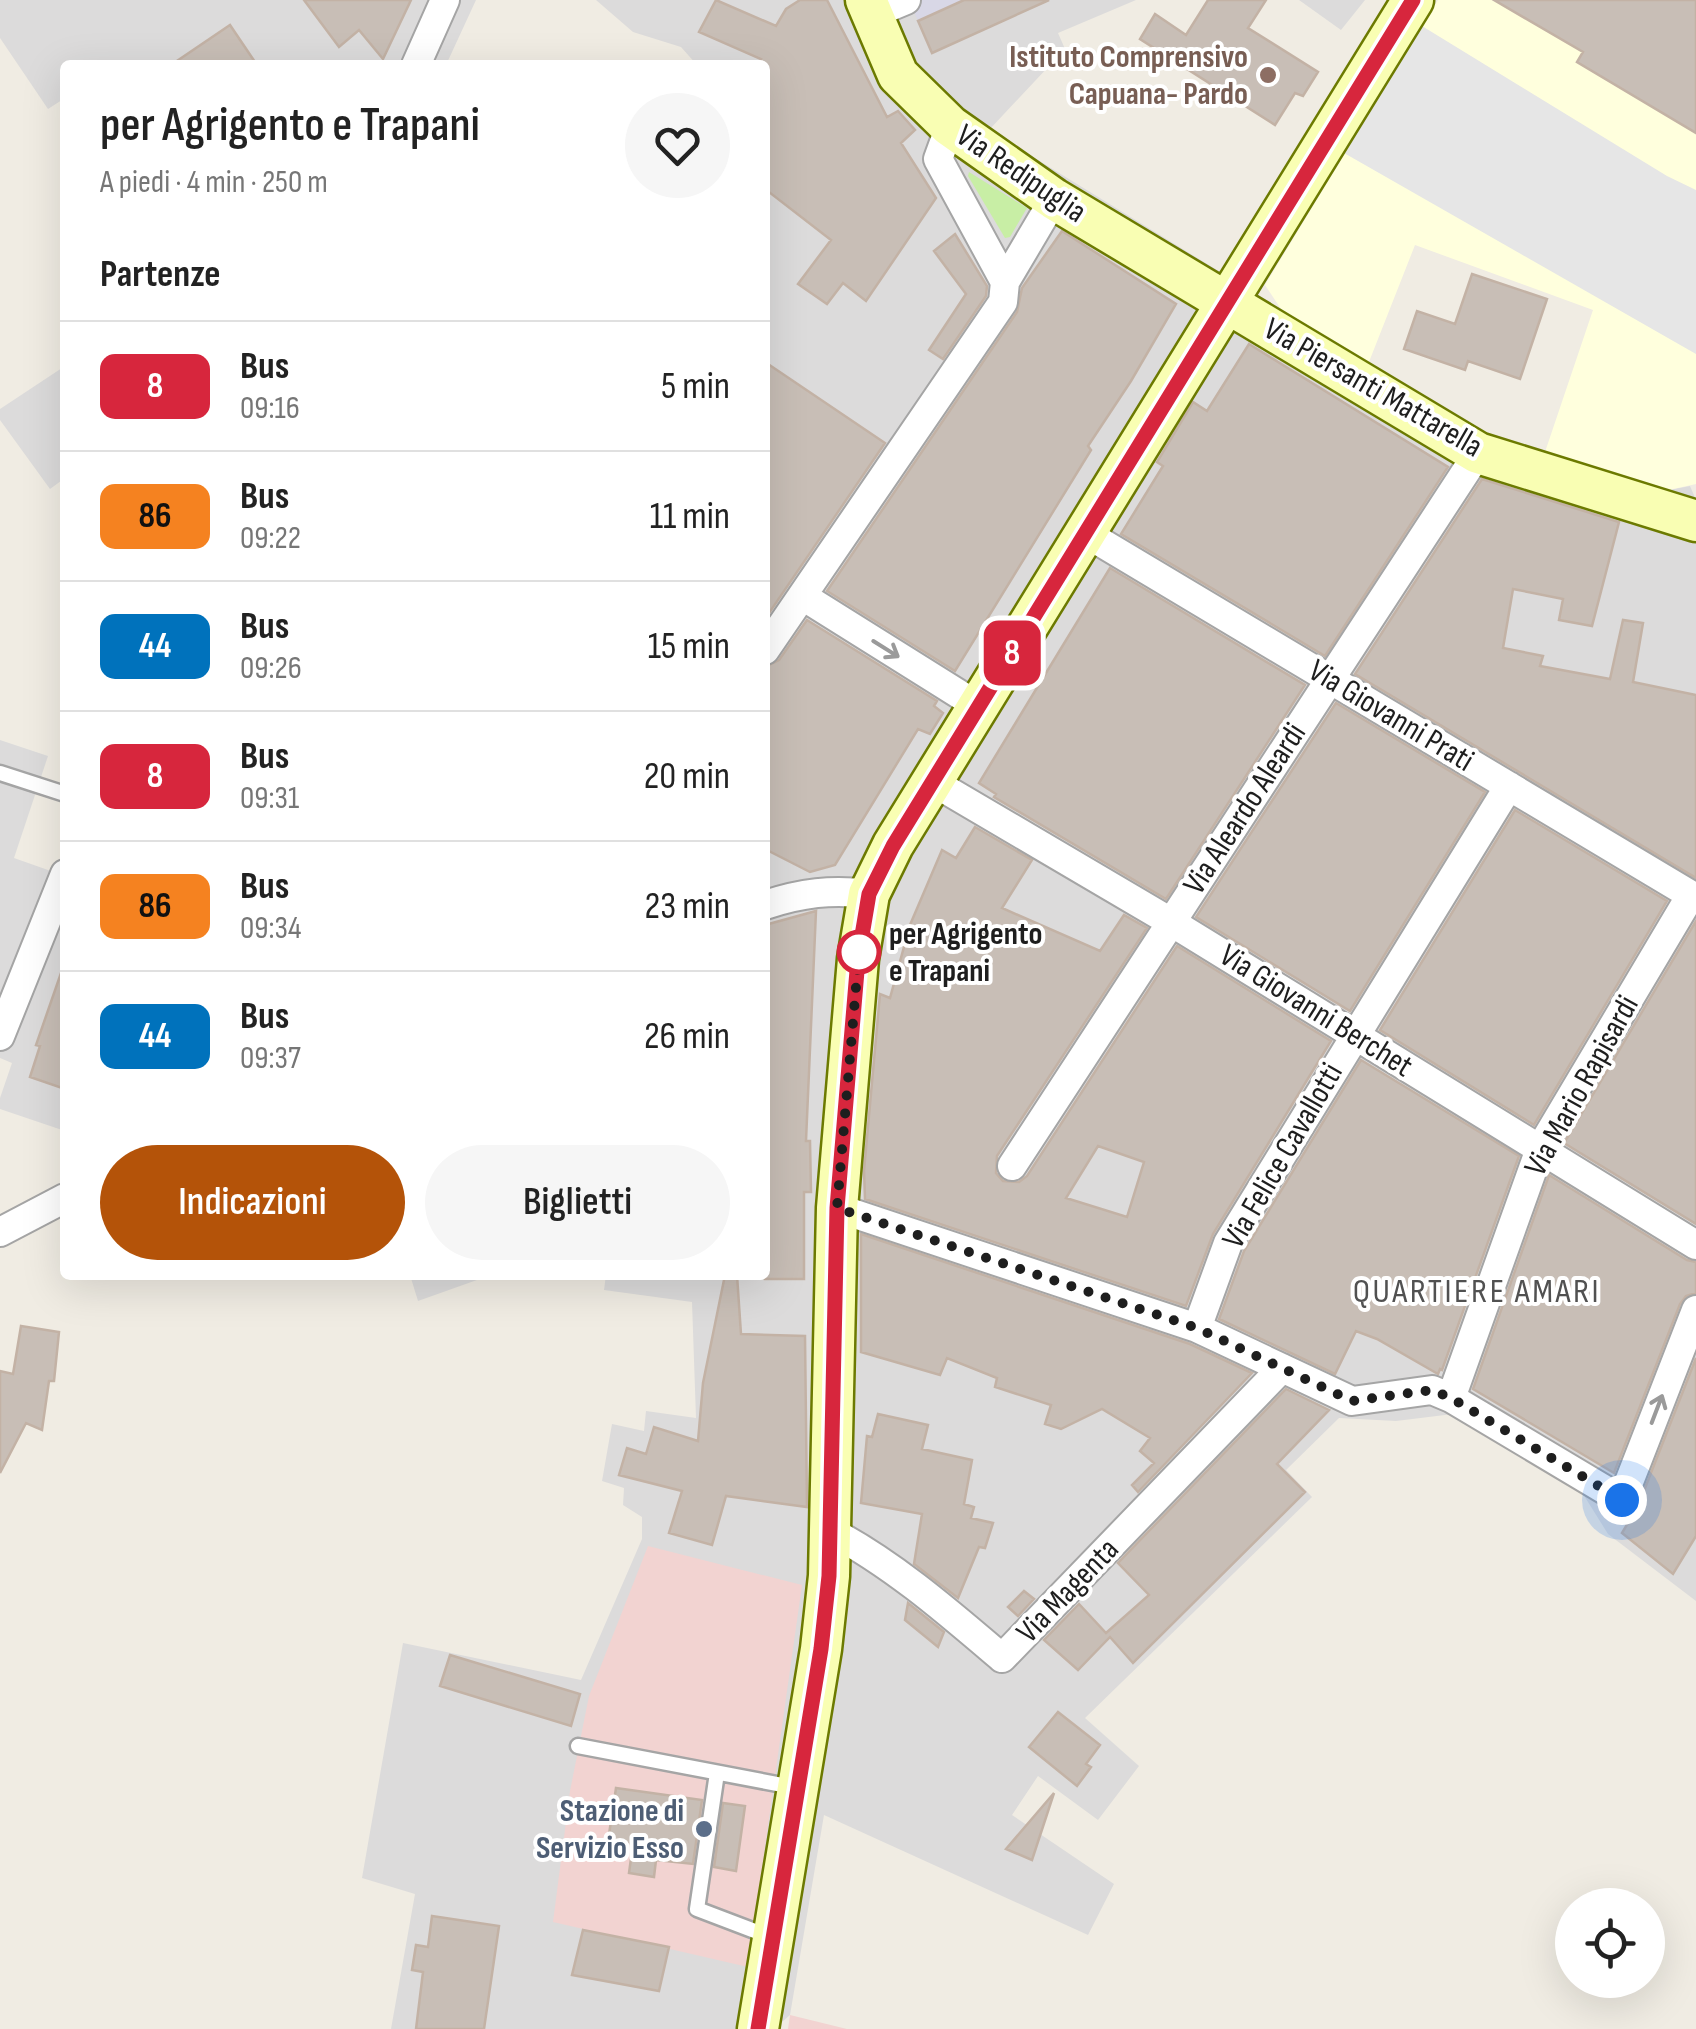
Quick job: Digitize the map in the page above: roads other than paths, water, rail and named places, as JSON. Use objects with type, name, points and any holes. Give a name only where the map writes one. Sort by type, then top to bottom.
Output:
[{"type":"main road","points":[[758,2029],[821,1649],[830,1531],[837,1208],[858,959],[869,894],[893,846],[978,706],[1413,0]]},
{"type":"main road","name":"Via Redipuglia","points":[[881,5],[898,75],[950,126],[1054,199],[1225,302]]},
{"type":"main road","name":"Via Piersanti Mattarella","points":[[1225,302],[1478,453],[1696,521]]},
{"type":"street","points":[[418,60],[445,0]]},
{"type":"street","points":[[950,126],[938,159],[1005,282]]},
{"type":"street","points":[[770,643],[1003,302],[1005,282],[1054,199]]},
{"type":"street","name":"Via Aleardo Aleardi","points":[[1012,1166],[1478,453]]},
{"type":"street","name":"Via Giovanni Prati","points":[[1087,534],[1694,897]]},
{"type":"street","points":[[804,597],[978,706]]},
{"type":"street","name":"Via Giovanni Berchet","points":[[933,782],[1172,922],[1696,1245]]},
{"type":"street","name":"Via Felice Cavallotti","points":[[1197,1328],[1228,1243],[1509,786]]},
{"type":"street","points":[[3,1021],[60,886]]},
{"type":"street","points":[[770,903],[837,889],[869,894]]},
{"type":"street","name":"Via Mario Rapisardi","points":[[1451,1398],[1540,1149],[1694,897]]},
{"type":"street","points":[[0,1232],[60,1201]]},
{"type":"street","points":[[837,1208],[1197,1328],[1352,1401],[1432,1390],[1622,1500],[1696,1310]]},
{"type":"street","name":"Via Magenta","points":[[830,1531],[866,1550],[1002,1658],[1282,1368]]},
{"type":"lane","points":[[0,773],[60,792]]},
{"type":"lane","points":[[578,1746],[798,1788]]},
{"type":"lane","points":[[717,1772],[697,1909],[774,1938]]},
{"type":"place","name":"Istituto Comprensivo Capuana- Pardo","points":[[1268,75]]},
{"type":"place","name":"per Agrigento e Trapani","points":[[859,952]]},
{"type":"place","name":"Stazione di Servizio Esso","points":[[704,1829]]},
{"type":"district","name":"QUARTIERE AMARI","points":[[1477,1291]]}]
